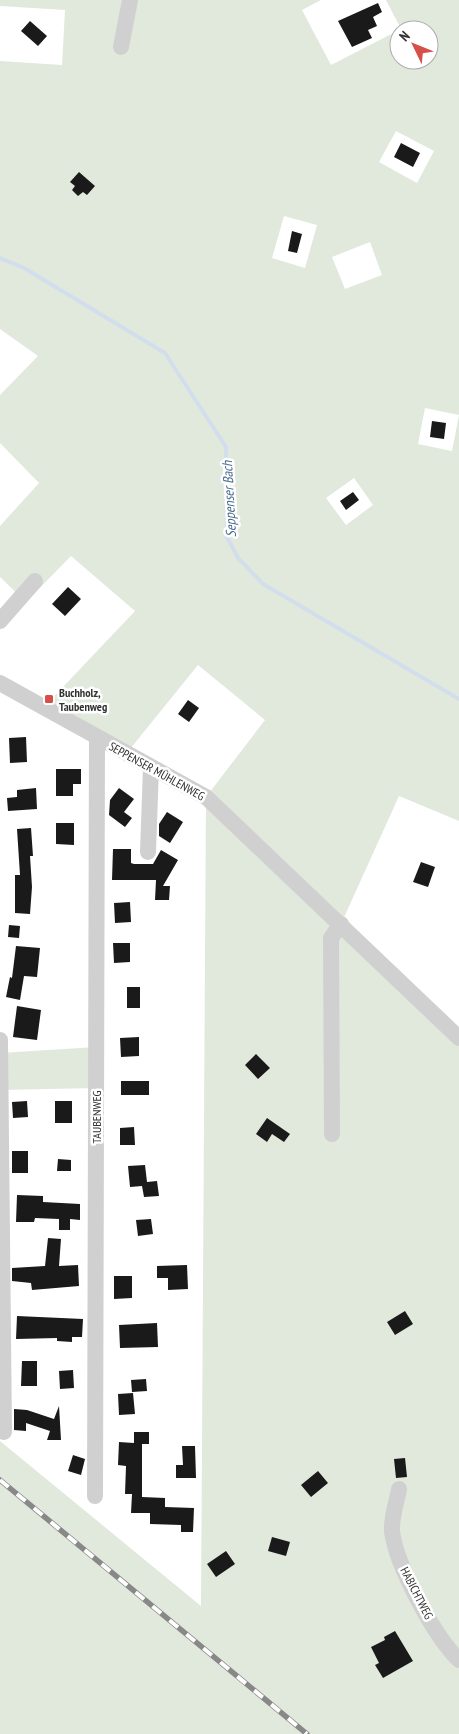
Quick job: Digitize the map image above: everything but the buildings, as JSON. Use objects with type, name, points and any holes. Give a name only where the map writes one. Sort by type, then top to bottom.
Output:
[{"type":"street","points":[[121,47],[130,0]]},
{"type":"street","points":[[0,622],[35,581]]},
{"type":"street","name":"SEPPENSER MÜHLENWEG","points":[[0,683],[206,797],[459,1038]]},
{"type":"street","name":"TAUBENWEG","points":[[95,1496],[97,738]]},
{"type":"street","points":[[148,852],[151,768]]},
{"type":"street","points":[[332,1134],[331,938],[341,924]]},
{"type":"street","points":[[0,1040],[4,1432]]},
{"type":"street","name":"HABICHTWEG","points":[[399,1489],[392,1530],[403,1567],[436,1630],[459,1660]]},
{"type":"shaded area","points":[[0,0],[321,0],[302,10],[331,65],[389,35],[389,70],[439,70],[439,20],[396,20],[386,0],[459,0],[459,415],[459,821],[399,796],[341,924],[459,1038],[459,1734],[0,1734],[0,1441],[201,1606],[206,797],[265,720],[198,665],[126,754],[44,707],[135,611],[71,556],[26,602],[0,577],[0,526],[39,483],[0,443],[0,395],[38,356],[0,329],[0,61],[62,65],[65,10],[0,6]],"holes":[[[396,131],[434,151],[417,183],[379,162]],[[284,216],[317,225],[305,268],[272,258]],[[370,242],[382,275],[345,289],[332,257]],[[425,408],[459,415],[452,451],[418,444]],[[354,478],[373,505],[346,525],[326,498]]]},
{"type":"shaded area","points":[[96,1047],[96,1088],[1,1090],[0,1053]]},
{"type":"waterway","name":"Seppenser Bach","points":[[0,258],[24,268],[165,353],[226,447],[227,537],[238,558],[263,584],[459,699]]},
{"type":"railway","points":[[0,1480],[307,1734]]},
{"type":"place","name":"Buchholz, Taubenweg","points":[[49,699]]}]
